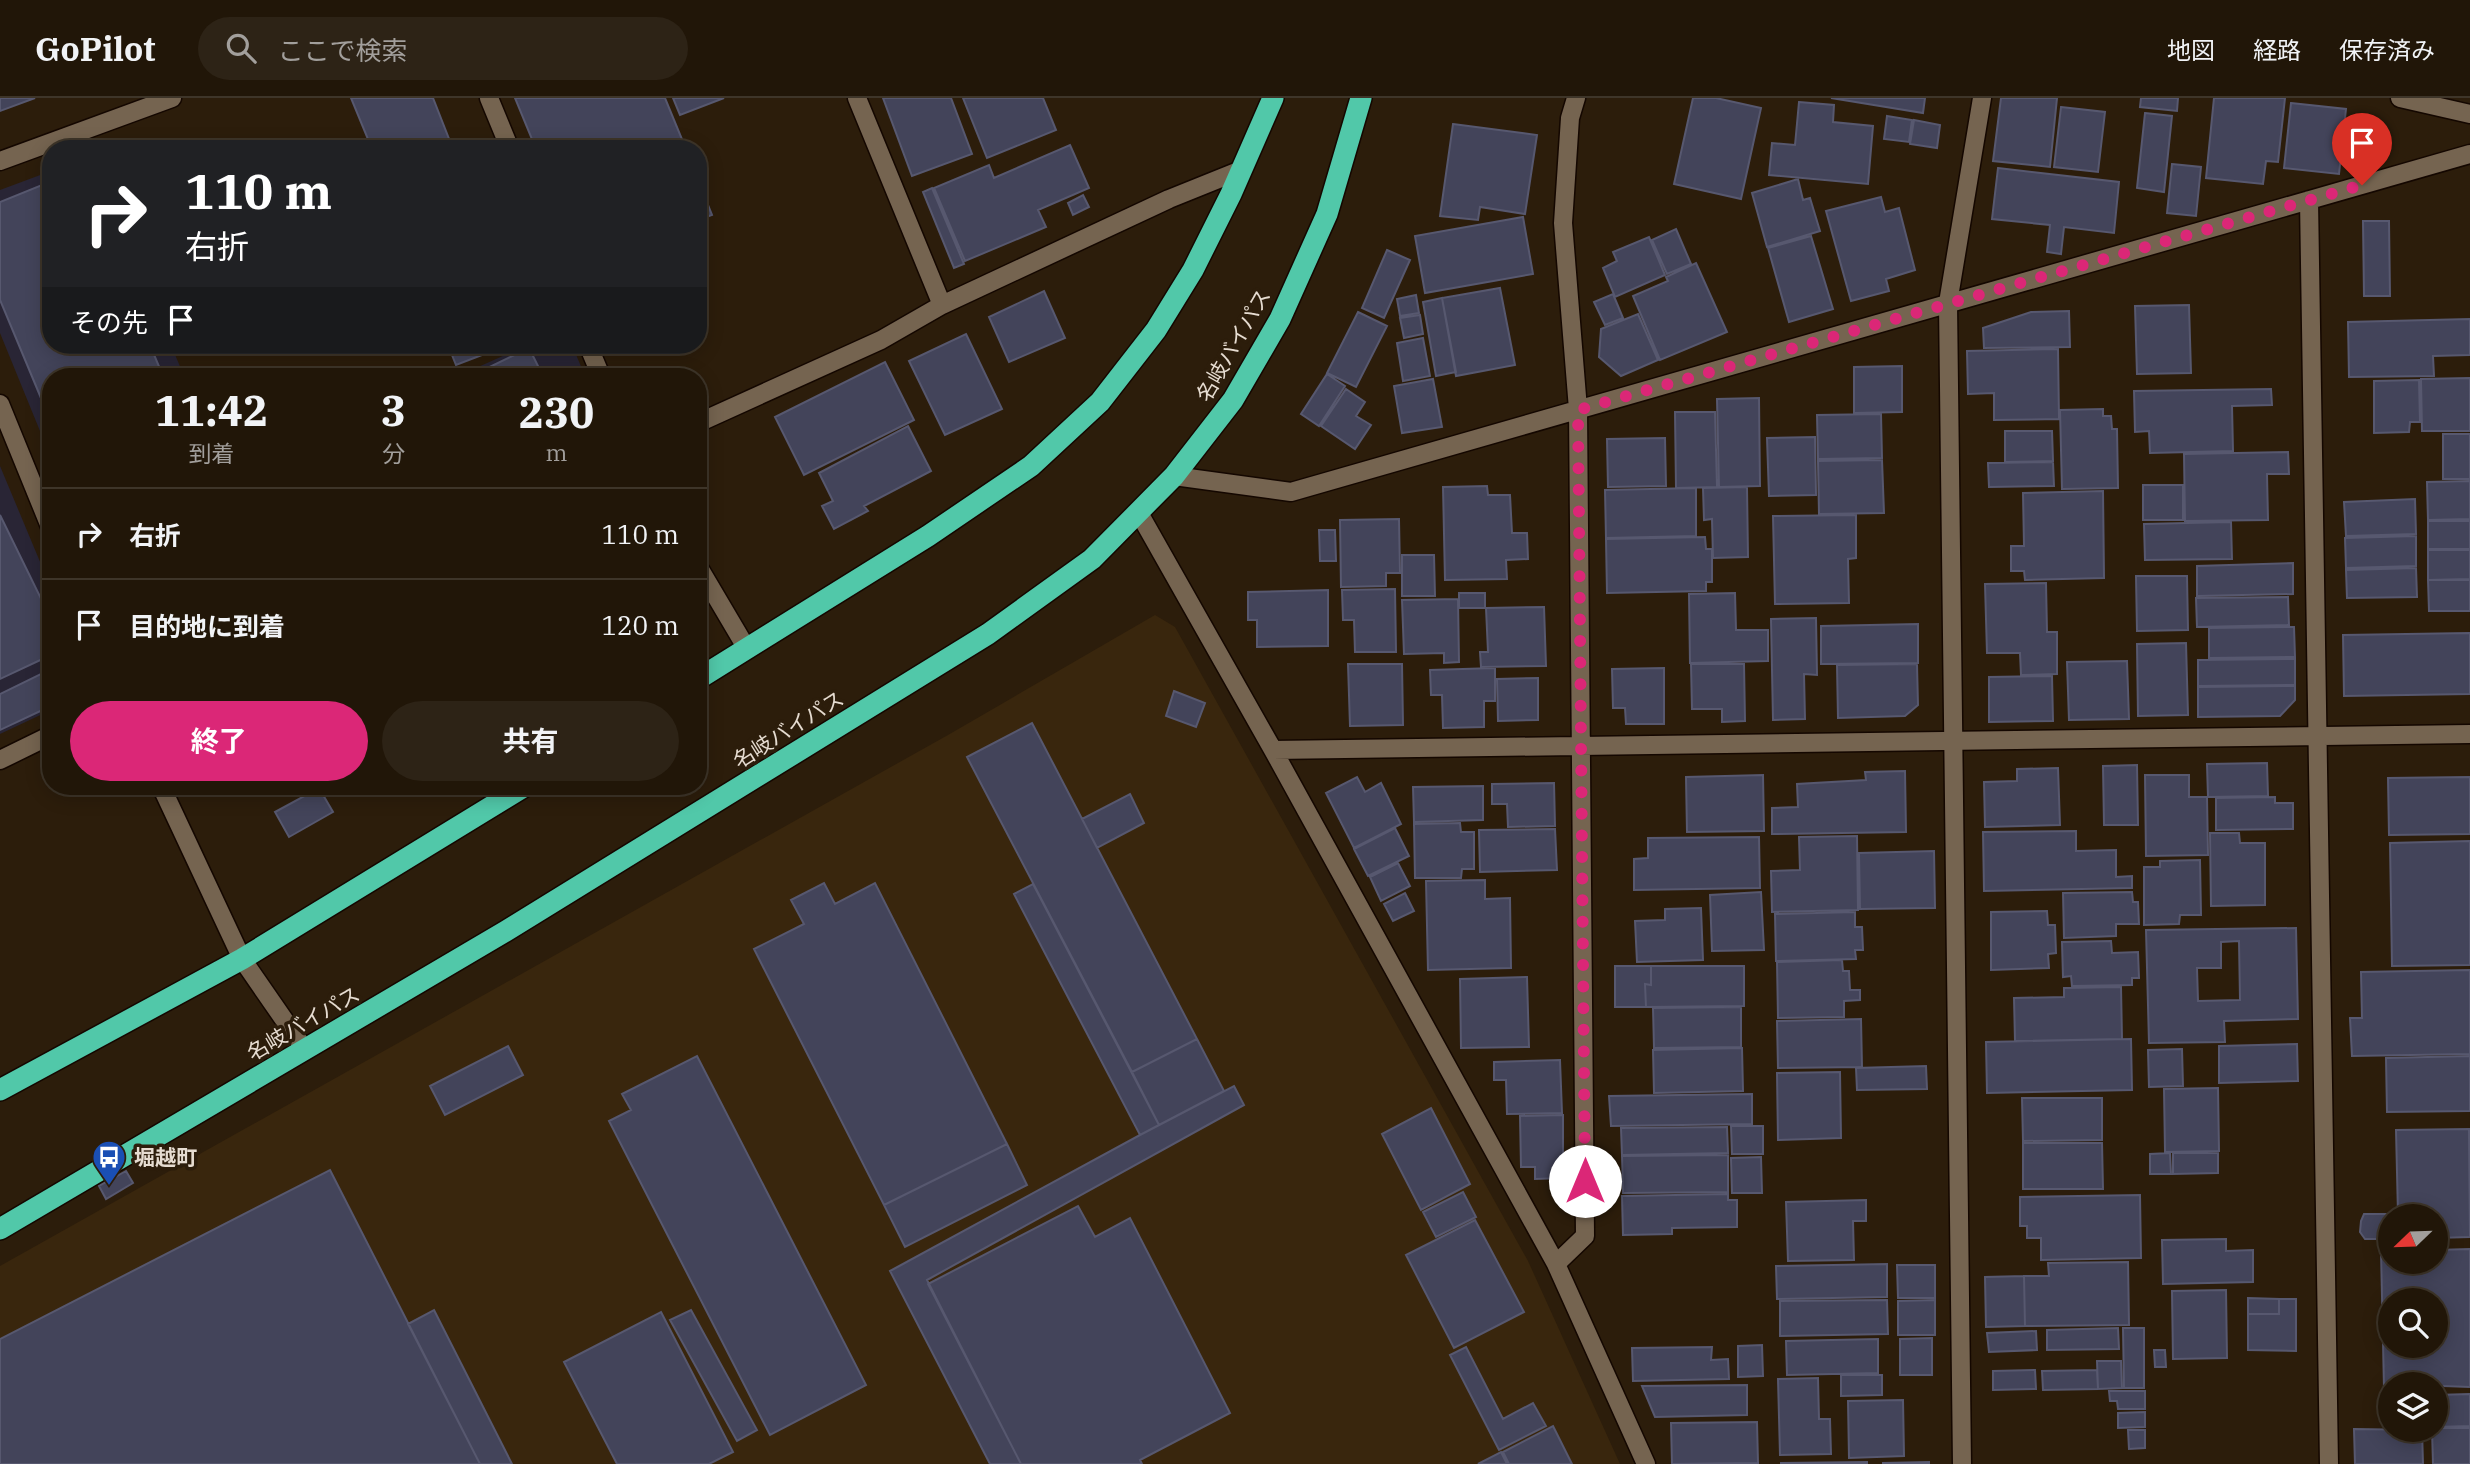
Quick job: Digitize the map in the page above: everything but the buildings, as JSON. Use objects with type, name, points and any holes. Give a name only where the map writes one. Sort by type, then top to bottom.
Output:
[{"type":"highway","points":[[707,673],[929,536],[1031,466],[1100,402],[1156,330],[1193,270],[1273,98]]},
{"type":"highway","name":"名岐バイパス","points":[[0,1229],[506,932],[988,634],[1092,559],[1174,476],[1233,400],[1280,319],[1326,214],[1362,98]]},
{"type":"highway","points":[[0,1090],[242,959],[510,795]]},
{"type":"street","points":[[57,140],[172,98]]},
{"type":"street","points":[[489,98],[506,140]]},
{"type":"street","points":[[857,98],[942,305]]},
{"type":"street","points":[[1556,1264],[1585,1236],[1578,410],[1563,223],[1570,118],[1576,98]]},
{"type":"street","points":[[1962,1464],[1948,303],[1982,98]]},
{"type":"street","points":[[2400,98],[2470,114]]},
{"type":"street","points":[[0,161],[42,146]]},
{"type":"street","points":[[1174,476],[1291,492],[2470,154]]},
{"type":"street","points":[[707,420],[881,340],[942,305],[1169,199],[1241,170]]},
{"type":"street","points":[[2309,200],[2329,1464]]},
{"type":"street","points":[[0,404],[42,506]]},
{"type":"street","points":[[1139,513],[1273,750],[1556,1264],[1646,1464]]},
{"type":"street","points":[[707,581],[747,649]]},
{"type":"street","points":[[1273,750],[2470,734]]},
{"type":"street","points":[[0,760],[42,739]]},
{"type":"street","points":[[165,795],[242,959],[305,1050]]},
{"type":"shaded area","points":[[42,174],[42,354],[175,354],[181,368],[42,368],[42,436],[0,333],[0,190]]},
{"type":"shaded area","points":[[507,354],[576,354],[582,368],[476,368]]},
{"type":"shaded area","points":[[0,466],[42,566],[42,714],[0,734]]},
{"type":"shaded area","points":[[1155,615],[1175,627],[1528,1261],[1620,1464],[0,1464],[0,1266],[948,735]]},
{"type":"place","name":"堀越町","points":[[109,1187]]},
{"type":"route","points":[[1585,1181],[1578,410],[2362,185]]}]
